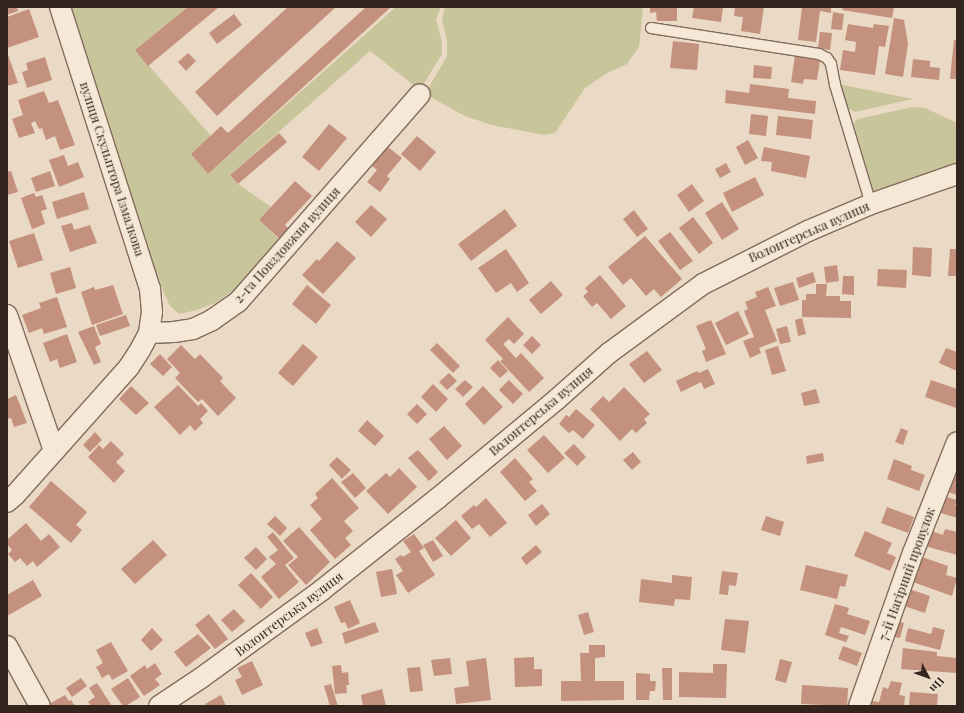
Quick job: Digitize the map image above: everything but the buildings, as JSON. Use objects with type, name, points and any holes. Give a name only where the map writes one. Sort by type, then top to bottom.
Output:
[{"type":"street","name":"вулиця Скульптора Ізмалкова","points":[[60,7],[150,289],[152,312],[149,333]]},
{"type":"street","name":"2-га Повздовжня вулиця","points":[[149,333],[174,332],[193,329],[212,320],[238,302],[420,94]]},
{"type":"street","name":"Волонтерська вулиця","points":[[159,706],[202,678],[322,590],[438,498],[556,400],[609,353],[702,284],[808,231],[871,204],[957,174]]},
{"type":"street","points":[[7,315],[54,451]]},
{"type":"street","points":[[7,502],[129,367],[149,333]]},
{"type":"street","name":"7-й Нагірний провулок","points":[[858,706],[913,553],[957,442]]},
{"type":"street","points":[[7,646],[40,706]]},
{"type":"lane","points":[[651,28],[819,54],[827,58],[831,64],[835,86],[871,204]]},
{"type":"shaded area","points":[[67,7],[188,7],[135,50],[211,136],[191,154],[208,174],[396,7],[441,7],[436,19],[442,42],[442,54],[420,90],[370,51],[230,175],[238,184],[271,207],[259,220],[281,241],[234,290],[215,303],[197,310],[179,314],[170,306],[164,293],[137,221]]},
{"type":"shaded area","points":[[445,7],[643,7],[639,47],[627,64],[607,73],[585,88],[555,133],[544,135],[492,125],[465,116],[425,94],[447,56],[447,40],[442,19]]},
{"type":"shaded area","points":[[838,84],[913,99],[855,112],[848,108],[844,102]]},
{"type":"shaded area","points":[[912,107],[925,108],[957,123],[957,166],[874,193],[854,122],[858,119]]}]
